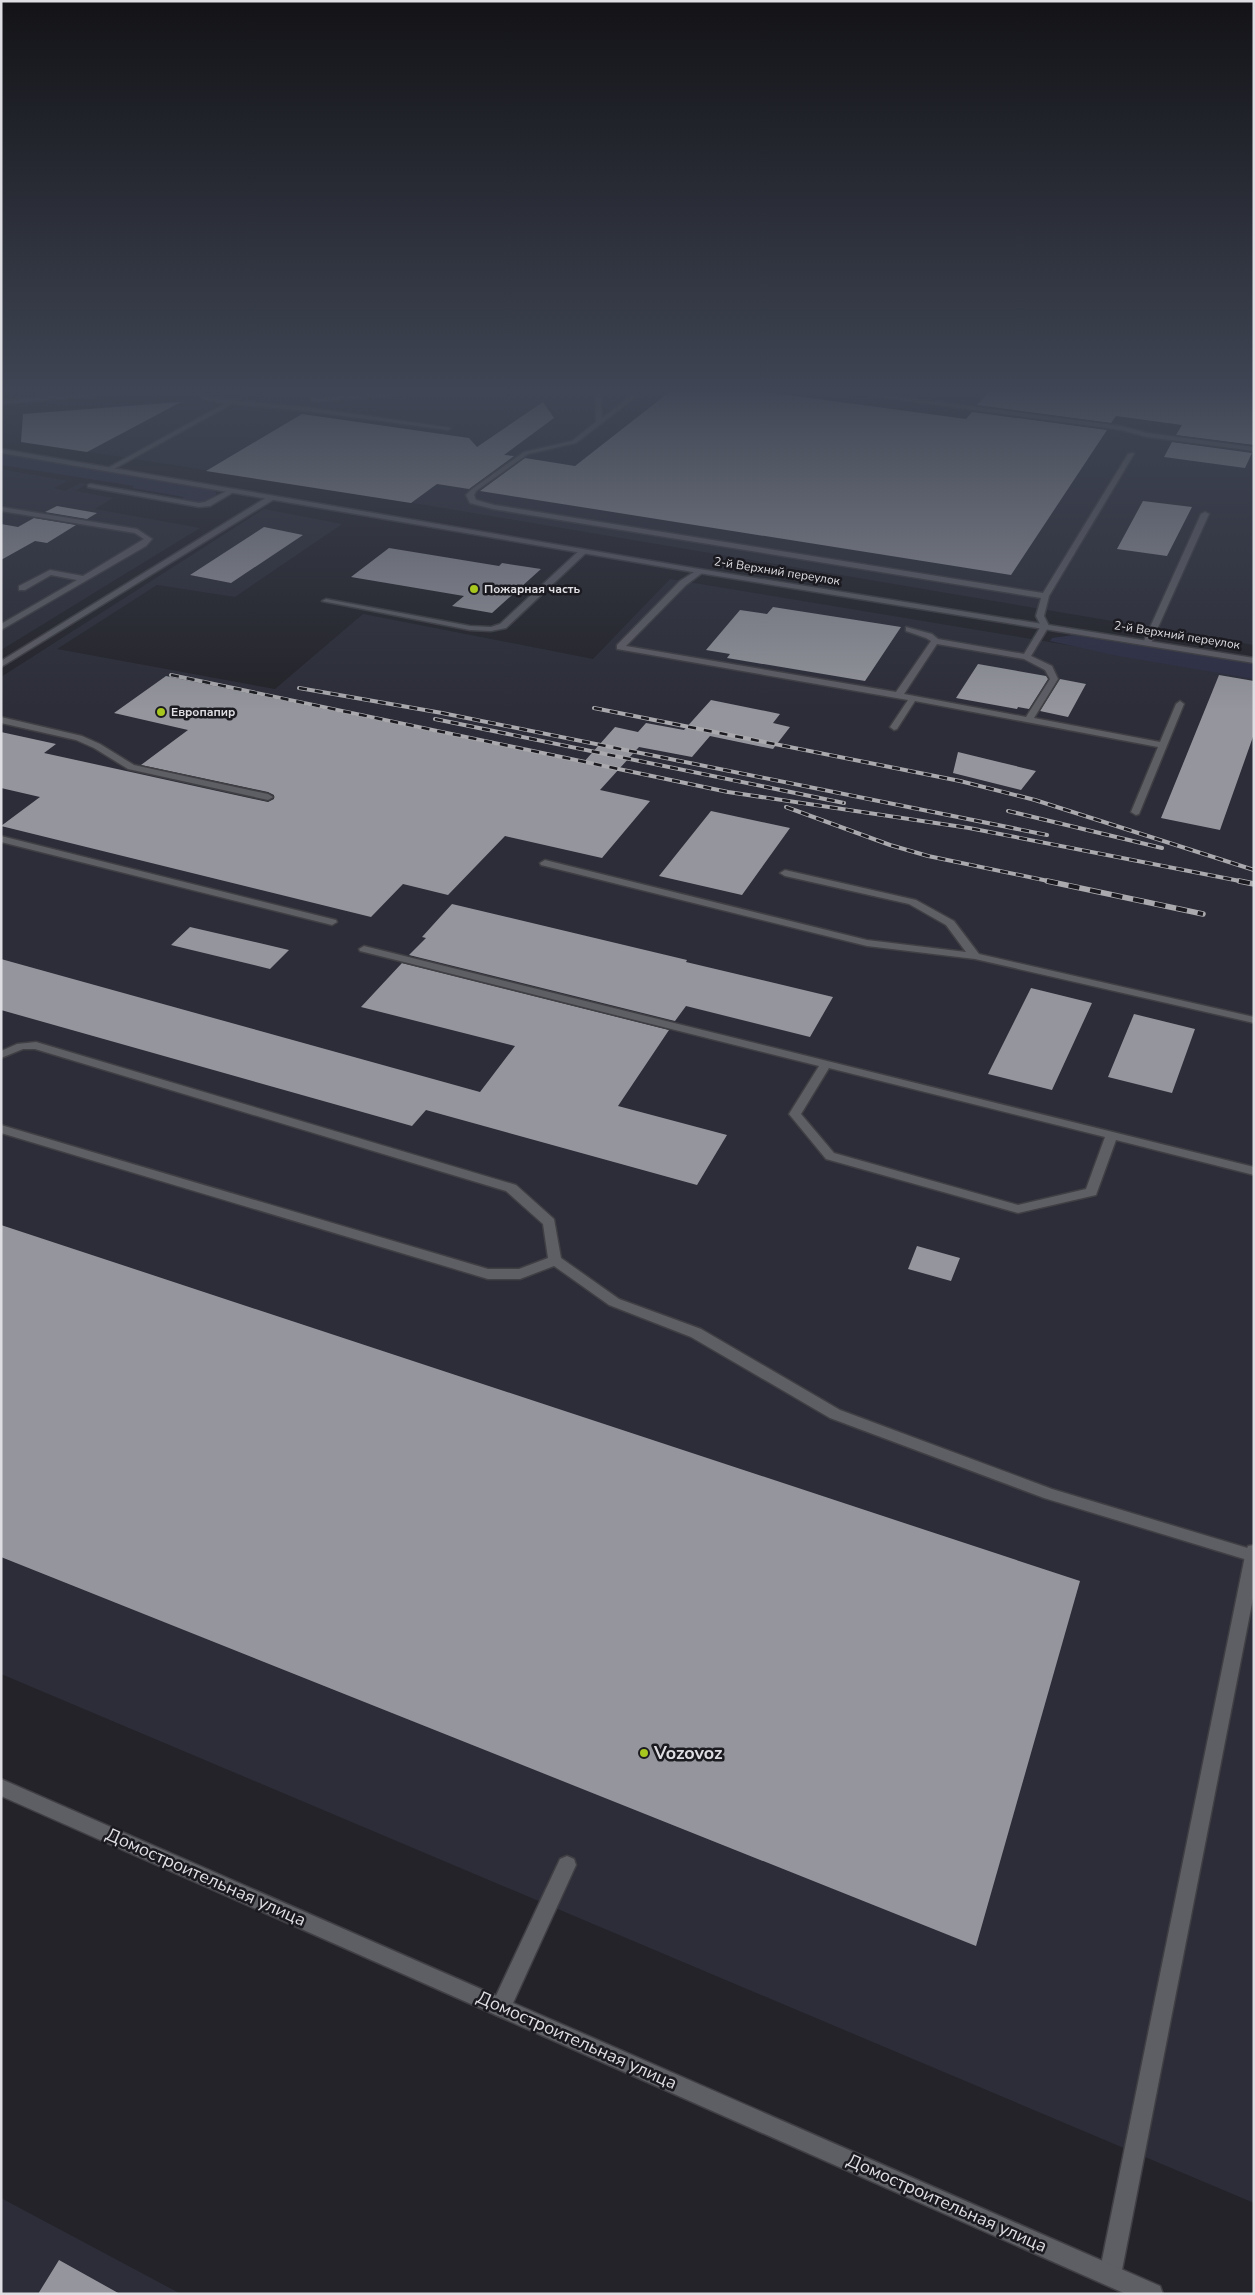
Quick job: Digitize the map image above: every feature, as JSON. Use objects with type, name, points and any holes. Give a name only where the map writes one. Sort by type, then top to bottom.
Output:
[{"type":"street","points":[[154,497],[193,504],[207,504],[220,497]]},
{"type":"street","name":"2-й Верхний переулок","points":[[268,497],[699,571],[1254,661]]},
{"type":"street","points":[[471,497],[473,501],[493,507],[1045,596]]},
{"type":"street","points":[[1026,656],[1045,626],[1040,616],[1045,596],[1105,497]]},
{"type":"street","points":[[1,665],[272,498]]},
{"type":"street","points":[[1,509],[137,531],[146,536],[147,541],[1,628]]},
{"type":"street","points":[[1148,643],[1205,514]]},
{"type":"street","points":[[326,601],[470,628],[491,629],[503,626],[584,551]]},
{"type":"street","points":[[699,571],[684,583],[620,647],[899,695],[1163,745]]},
{"type":"street","points":[[22,588],[50,572],[84,578]]},
{"type":"street","points":[[909,629],[929,636],[935,641],[1026,656],[1049,668],[1054,678],[1029,720]]},
{"type":"street","points":[[899,695],[935,641]]},
{"type":"street","points":[[894,728],[913,698]]},
{"type":"street","points":[[1136,812],[1180,704]]},
{"type":"street","points":[[1,720],[79,738],[97,746],[131,767],[268,797]]},
{"type":"street","points":[[1,839],[332,922]]},
{"type":"street","points":[[545,863],[867,943],[975,956],[1254,1020]]},
{"type":"street","points":[[785,873],[912,902],[950,923],[975,956]]},
{"type":"street","points":[[364,949],[1254,1172]]},
{"type":"street","points":[[1,1055],[21,1046],[36,1045],[511,1188],[549,1222],[555,1260],[614,1302],[696,1333],[835,1414],[1049,1494],[1253,1554],[1110,2275]]},
{"type":"street","points":[[826,1064],[795,1114],[830,1156],[1018,1209],[1091,1192],[1112,1135]]},
{"type":"street","points":[[1,1129],[488,1274],[520,1274],[555,1260]]},
{"type":"street","name":"Домостроительная улица","points":[[1,1787],[1152,2294]]},
{"type":"street","points":[[501,2007],[567,1865]]},
{"type":"shaded area","points":[[1,497],[108,497],[113,498],[95,509],[200,528],[1,650]]},
{"type":"shaded area","points":[[184,497],[213,497],[203,503],[180,500]]},
{"type":"shaded area","points":[[375,497],[1254,497],[1254,645]]},
{"type":"shaded area","points":[[264,509],[342,524],[235,597],[157,585],[57,649],[275,689],[363,614],[593,659],[670,579],[1254,676],[1254,2203],[1,1674],[1,677]]},
{"type":"shaded area","points":[[1073,635],[1254,664],[1254,679],[1118,656],[1050,641],[1052,638]]},
{"type":"shaded area","points":[[1,2198],[181,2294],[1,2294]]},
{"type":"building","points":[[373,497],[419,497],[411,503]]},
{"type":"building","points":[[519,497],[1063,497],[1011,575]]},
{"type":"building","points":[[1143,501],[1192,507],[1167,556],[1117,549]]},
{"type":"building","points":[[57,506],[97,513],[87,519],[45,512]]},
{"type":"building","points":[[34,518],[76,525],[47,543],[35,541],[1,560],[1,524],[18,527]]},
{"type":"building","points":[[264,527],[303,535],[231,583],[190,575]]},
{"type":"building","points":[[389,548],[499,566],[502,563],[541,569],[492,613],[452,606],[464,596],[351,577]]},
{"type":"building","points":[[773,607],[901,627],[865,681],[727,658],[730,654],[706,650],[740,610],[767,614]]},
{"type":"building","points":[[978,664],[1046,676],[1048,679],[1029,709],[1018,707],[1017,709],[956,698]]},
{"type":"building","points":[[1219,675],[1254,681],[1254,734],[1220,830],[1161,818]]},
{"type":"building","points":[[166,676],[583,763],[615,727],[638,732],[646,723],[684,730],[711,700],[780,714],[773,723],[790,727],[773,749],[710,736],[692,757],[639,747],[600,790],[650,801],[602,858],[505,836],[448,895],[403,884],[371,917],[1,826],[40,797],[1,788],[1,732],[56,744],[44,753],[268,802],[274,799],[274,795],[268,792],[141,765],[188,730],[114,713]]},
{"type":"building","points":[[1060,679],[1086,684],[1068,717],[1040,711]]},
{"type":"building","points":[[958,752],[1036,771],[1021,790],[953,773]]},
{"type":"building","points":[[711,811],[790,828],[742,895],[659,876]]},
{"type":"building","points":[[452,904],[833,997],[810,1037],[686,1006],[675,1021],[409,955],[426,938],[422,937]]},
{"type":"building","points":[[190,927],[289,950],[270,969],[171,945]]},
{"type":"building","points":[[1,959],[480,1092],[515,1046],[361,1007],[402,963],[669,1030],[618,1106],[727,1135],[697,1185],[426,1110],[412,1126],[1,1010]]},
{"type":"building","points":[[1031,988],[1092,1003],[1052,1090],[988,1074]]},
{"type":"building","points":[[1134,1014],[1195,1029],[1172,1093],[1108,1077]]},
{"type":"building","points":[[1,1225],[1080,1581],[976,1946],[1,1557]]},
{"type":"building","points":[[917,1246],[960,1258],[951,1281],[908,1269]]},
{"type":"building","points":[[59,2260],[120,2294],[38,2294]]},
{"type":"railway","points":[[171,675],[728,792],[969,828],[1245,882]]},
{"type":"railway","points":[[299,688],[442,713],[1047,835]]},
{"type":"railway","points":[[594,708],[960,781],[1035,800],[1254,870]]},
{"type":"railway","points":[[435,719],[844,803]]},
{"type":"railway","points":[[786,807],[890,845],[928,856],[1053,882]]},
{"type":"railway","points":[[1008,811],[1162,848]]},
{"type":"railway","points":[[1047,881],[1203,914]]},
{"type":"railway","points":[[1239,881],[1254,884]]},
{"type":"place","name":"Пожарная часть","points":[[474,589]]},
{"type":"place","name":"Европапир","points":[[161,712]]},
{"type":"place","name":"Vozovoz","points":[[644,1753]]}]
